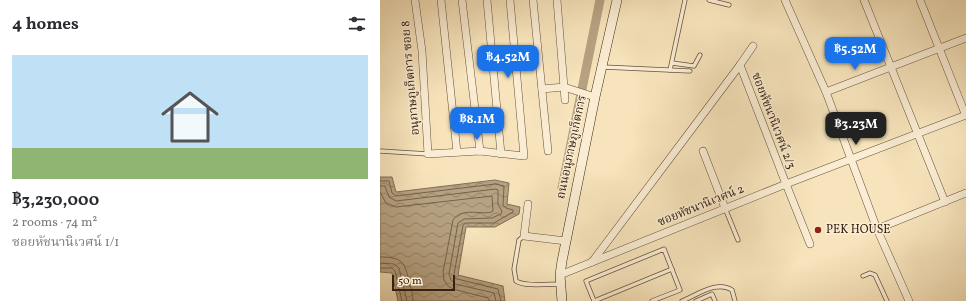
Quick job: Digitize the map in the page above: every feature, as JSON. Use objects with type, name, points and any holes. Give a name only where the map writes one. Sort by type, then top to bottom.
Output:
[{"type":"street","name":"อนุภาษภูเก็ตการ ซอย 8","points":[[415,0],[422,50],[428,154]]},
{"type":"street","points":[[441,0],[456,152]]},
{"type":"street","points":[[462,0],[480,151]]},
{"type":"street","points":[[486,0],[501,154]]},
{"type":"street","points":[[428,154],[480,151],[524,156],[510,0]]},
{"type":"street","points":[[532,0],[548,151]]},
{"type":"street","points":[[557,0],[565,100]]},
{"type":"street","name":"ถนนอนุภาษภูเก็ตการ","points":[[562,301],[561,280],[566,240],[595,96],[617,0]]},
{"type":"street","points":[[785,0],[826,92],[877,229],[909,301]]},
{"type":"street","points":[[864,0],[945,202]]},
{"type":"street","points":[[920,0],[938,49],[966,115]]},
{"type":"street","points":[[826,92],[966,38]]},
{"type":"street","points":[[591,262],[753,46]]},
{"type":"street","name":"ซอยหัชนานิเวศน์ 2/3","points":[[740,65],[810,244]]},
{"type":"street","points":[[542,89],[564,87],[595,96]]},
{"type":"street","name":"ซอยหัชนานิเวศน์ 2","points":[[561,280],[591,262],[786,184],[966,115]]},
{"type":"street","points":[[703,152],[725,208]]},
{"type":"street","points":[[877,229],[966,193]]},
{"type":"street","points":[[528,204],[524,236],[566,240]]},
{"type":"lane","points":[[670,70],[685,0]]},
{"type":"lane","points":[[709,0],[729,5]]},
{"type":"lane","points":[[672,63],[694,66],[700,54]]},
{"type":"lane","points":[[602,67],[690,71]]},
{"type":"lane","points":[[380,151],[428,154]]},
{"type":"lane","points":[[725,208],[738,240]]},
{"type":"lane","points":[[524,236],[519,240],[514,269],[516,281],[519,284],[527,284],[561,280]]},
{"type":"lane","points":[[652,301],[680,290],[672,269],[664,248],[586,281],[594,301],[672,269]]},
{"type":"lane","points":[[863,276],[870,273],[875,275],[887,301]]},
{"type":"lane","points":[[682,301],[717,286],[723,286],[732,290],[735,301]]},
{"type":"lane","points":[[696,301],[712,294],[715,301]]},
{"type":"water","points":[[380,177],[392,177],[396,192],[495,180],[509,183],[507,204],[520,207],[519,214],[495,227],[466,227],[458,275],[503,286],[505,301],[398,301],[392,273],[380,272]]},
{"type":"waterway","points":[[562,188],[600,0]]},
{"type":"place","name":"PEK HOUSE","points":[[818,230]]}]
